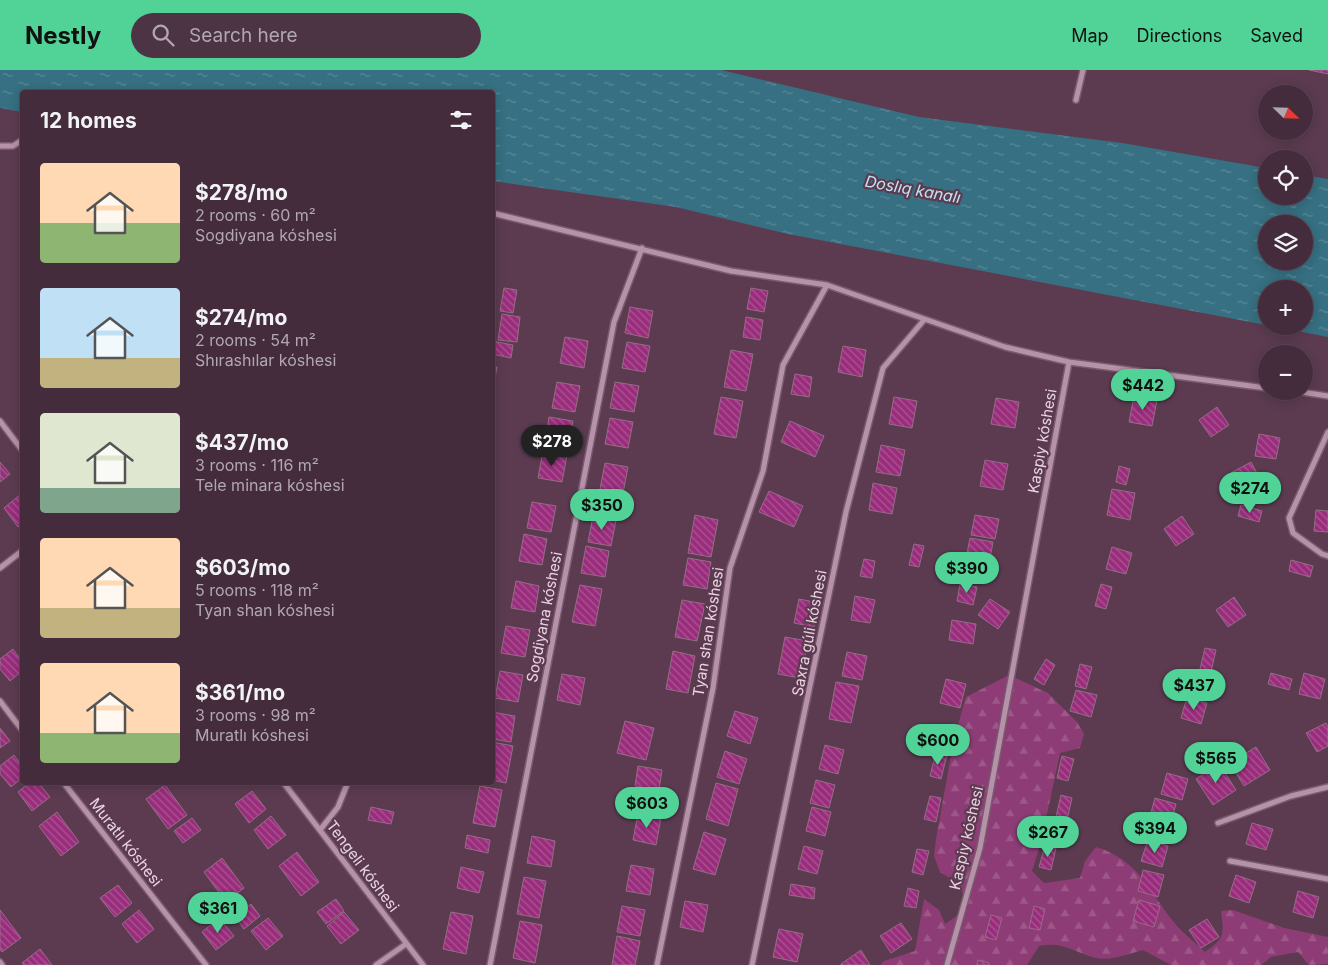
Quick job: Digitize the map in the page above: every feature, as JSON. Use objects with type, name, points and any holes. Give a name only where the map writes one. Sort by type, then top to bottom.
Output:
[{"type":"street","points":[[1076,100],[1083,70]]},
{"type":"street","points":[[0,146],[13,146],[20,141]]},
{"type":"street","points":[[495,214],[731,271],[826,285],[1005,347],[1069,362],[1258,387]]},
{"type":"street","name":"Sogdiyana kóshesi","points":[[490,965],[614,322],[642,248]]},
{"type":"street","name":"Tyan shan kóshesi","points":[[657,965],[713,688],[730,568],[763,471],[784,365],[826,285]]},
{"type":"street","name":"Saxra gúli kóshesi","points":[[752,965],[846,512],[883,368],[924,320]]},
{"type":"street","name":"Kaspiy kóshesi","points":[[947,965],[980,848],[1069,362]]},
{"type":"street","points":[[1313,394],[1328,396]]},
{"type":"street","points":[[0,420],[20,447]]},
{"type":"street","points":[[1328,432],[1289,518],[1293,533],[1322,554],[1328,556]]},
{"type":"street","points":[[0,568],[20,553]]},
{"type":"street","points":[[0,701],[20,727]]},
{"type":"street","name":"Muratlı kóshesi","points":[[66,785],[206,965]]},
{"type":"street","name":"Tengeli kóshesi","points":[[285,785],[423,965]]},
{"type":"street","points":[[320,830],[338,807],[347,785]]},
{"type":"street","points":[[1218,823],[1291,796],[1328,787]]},
{"type":"street","points":[[1230,860],[1328,880]]},
{"type":"street","points":[[376,965],[406,944]]},
{"type":"green space","points":[[1009,675],[1048,693],[1077,722],[1084,734],[1080,748],[1060,753],[1041,842],[1032,871],[1044,883],[1080,878],[1085,861],[1096,847],[1111,853],[1134,869],[1177,926],[1205,952],[1222,935],[1221,911],[1233,910],[1284,928],[1328,937],[1328,964],[1309,965],[1298,952],[1271,957],[1261,965],[1171,965],[1143,950],[1120,957],[1101,959],[1062,946],[1048,945],[1039,946],[1027,965],[880,965],[884,961],[915,951],[924,899],[939,910],[945,924],[968,908],[959,884],[940,872],[934,856],[936,839],[954,739],[966,697]]},
{"type":"water","name":"Doslıq kanalı","points":[[0,70],[721,70],[919,117],[1122,143],[1258,167],[1258,205],[1313,205],[1313,176],[1328,179],[1328,337],[1313,334],[1313,280],[1258,280],[1258,323],[788,234],[676,207],[495,181],[495,90],[20,90],[20,112],[0,108]]},
{"type":"building","points":[[1309,70],[1328,70],[1328,74]]},
{"type":"building","points":[[504,288],[517,290],[513,313],[500,311]]},
{"type":"building","points":[[751,288],[768,291],[764,312],[747,309]]},
{"type":"building","points":[[630,307],[653,311],[648,338],[625,333]]},
{"type":"building","points":[[502,314],[520,317],[517,342],[498,340]]},
{"type":"building","points":[[746,317],[763,320],[760,340],[743,337]]},
{"type":"building","points":[[565,337],[588,341],[584,368],[560,363]]},
{"type":"building","points":[[495,342],[513,345],[511,358],[495,355]]},
{"type":"building","points":[[627,342],[650,346],[645,372],[622,368]]},
{"type":"building","points":[[843,346],[866,350],[862,377],[838,372]]},
{"type":"building","points":[[731,350],[753,354],[746,391],[724,387]]},
{"type":"building","points":[[795,374],[812,377],[809,397],[791,394]]},
{"type":"building","points":[[557,382],[580,386],[575,412],[552,408]]},
{"type":"building","points":[[615,382],[639,386],[634,412],[610,408]]},
{"type":"building","points":[[1134,396],[1157,400],[1152,426],[1129,422]]},
{"type":"building","points":[[721,397],[743,401],[736,438],[714,434]]},
{"type":"building","points":[[894,397],[917,401],[912,428],[889,424]]},
{"type":"building","points":[[996,398],[1019,402],[1015,428],[991,424]]},
{"type":"building","points":[[1217,407],[1229,425],[1211,437],[1199,420]]},
{"type":"building","points":[[549,417],[573,421],[568,448],[545,443]]},
{"type":"building","points":[[610,418],[633,422],[628,448],[605,444]]},
{"type":"building","points":[[790,421],[824,436],[815,457],[781,442]]},
{"type":"building","points":[[1259,434],[1280,438],[1276,459],[1255,456]]},
{"type":"building","points":[[881,445],[905,450],[900,476],[876,472]]},
{"type":"building","points":[[543,451],[567,455],[562,482],[538,478]]},
{"type":"building","points":[[985,460],[1008,464],[1003,490],[980,486]]},
{"type":"building","points":[[0,462],[10,474],[0,482]]},
{"type":"building","points":[[1251,462],[1264,487],[1244,498],[1231,473]]},
{"type":"building","points":[[605,463],[628,467],[623,493],[600,489]]},
{"type":"building","points":[[1119,466],[1130,469],[1126,485],[1116,482]]},
{"type":"building","points":[[873,483],[897,488],[892,514],[869,510]]},
{"type":"building","points":[[1112,489],[1135,493],[1130,520],[1107,515]]},
{"type":"building","points":[[769,491],[803,506],[794,527],[759,512]]},
{"type":"building","points":[[20,495],[20,525],[18,527],[4,508]]},
{"type":"building","points":[[532,502],[556,506],[551,532],[527,528]]},
{"type":"building","points":[[1241,505],[1262,511],[1259,522],[1238,516]]},
{"type":"building","points":[[1316,510],[1328,511],[1328,532],[1314,531]]},
{"type":"building","points":[[695,515],[718,520],[711,557],[688,553]]},
{"type":"building","points":[[975,515],[999,519],[995,539],[971,535]]},
{"type":"building","points":[[593,516],[616,520],[611,546],[588,542]]},
{"type":"building","points":[[1182,516],[1194,534],[1176,546],[1164,529]]},
{"type":"building","points":[[524,534],[547,539],[542,565],[519,561]]},
{"type":"building","points":[[970,538],[993,542],[988,569],[965,564]]},
{"type":"building","points":[[914,544],[924,546],[919,567],[909,565]]},
{"type":"building","points":[[586,546],[609,551],[605,577],[581,573]]},
{"type":"building","points":[[1112,547],[1132,553],[1126,574],[1106,569]]},
{"type":"building","points":[[688,558],[711,562],[707,589],[683,585]]},
{"type":"building","points":[[864,559],[875,561],[872,578],[860,576]]},
{"type":"building","points":[[1291,560],[1313,566],[1310,577],[1289,571]]},
{"type":"building","points":[[516,581],[539,586],[535,612],[511,608]]},
{"type":"building","points":[[960,584],[977,587],[973,605],[957,601]]},
{"type":"building","points":[[1101,584],[1112,587],[1106,609],[1095,606]]},
{"type":"building","points":[[580,585],[602,589],[595,626],[572,622]]},
{"type":"building","points":[[855,596],[875,600],[870,623],[851,620]]},
{"type":"building","points":[[1234,597],[1246,615],[1228,627],[1216,610]]},
{"type":"building","points":[[799,599],[819,603],[814,627],[794,623]]},
{"type":"building","points":[[990,599],[1010,612],[998,629],[978,615]]},
{"type":"building","points":[[682,600],[705,604],[697,641],[675,637]]},
{"type":"building","points":[[952,620],[976,624],[973,644],[949,640]]},
{"type":"building","points":[[506,626],[530,630],[525,657],[501,653]]},
{"type":"building","points":[[785,637],[808,641],[800,678],[778,674]]},
{"type":"building","points":[[1205,648],[1216,650],[1211,672],[1200,669]]},
{"type":"building","points":[[13,649],[20,659],[20,673],[10,681],[0,669],[0,659]]},
{"type":"building","points":[[673,651],[695,656],[688,693],[666,689]]},
{"type":"building","points":[[847,652],[867,656],[862,680],[842,676]]},
{"type":"building","points":[[1046,659],[1055,665],[1044,685],[1034,679]]},
{"type":"building","points":[[1080,664],[1092,667],[1086,689],[1075,686]]},
{"type":"building","points":[[500,671],[523,675],[518,702],[495,698]]},
{"type":"building","points":[[1271,673],[1292,679],[1289,690],[1268,684]]},
{"type":"building","points":[[1304,673],[1325,679],[1320,699],[1299,694]]},
{"type":"building","points":[[562,674],[585,678],[580,705],[557,700]]},
{"type":"building","points":[[946,679],[966,684],[960,708],[940,703]]},
{"type":"building","points":[[836,682],[859,686],[851,723],[829,719]]},
{"type":"building","points":[[1076,690],[1097,695],[1091,717],[1070,711]]},
{"type":"building","points":[[1187,697],[1207,703],[1201,724],[1181,718]]},
{"type":"building","points":[[735,711],[758,718],[750,744],[727,736]]},
{"type":"building","points":[[495,713],[515,716],[511,742],[495,739]]},
{"type":"building","points":[[625,721],[654,728],[646,760],[617,753]]},
{"type":"building","points":[[1326,723],[1328,727],[1328,746],[1317,752],[1306,733]]},
{"type":"building","points":[[940,727],[952,729],[949,747],[937,745]]},
{"type":"building","points":[[0,728],[10,741],[0,748]]},
{"type":"building","points":[[495,743],[513,746],[506,783],[495,781]]},
{"type":"building","points":[[825,745],[844,750],[838,774],[819,769]]},
{"type":"building","points":[[1256,747],[1270,770],[1244,786],[1230,763]]},
{"type":"building","points":[[725,751],[747,759],[739,784],[717,777]]},
{"type":"building","points":[[936,752],[947,755],[941,779],[930,776]]},
{"type":"building","points":[[14,755],[20,763],[20,780],[11,787],[0,774],[0,766]]},
{"type":"building","points":[[1062,756],[1074,759],[1068,781],[1057,778]]},
{"type":"building","points":[[1219,764],[1236,790],[1213,805],[1196,779]]},
{"type":"building","points":[[638,766],[662,770],[659,790],[635,786]]},
{"type":"building","points":[[1167,773],[1188,779],[1182,800],[1161,794]]},
{"type":"building","points":[[816,780],[835,785],[829,808],[810,803]]},
{"type":"building","points":[[716,783],[738,789],[728,826],[706,819]]},
{"type":"building","points":[[26,785],[40,785],[50,797],[32,811],[18,792]]},
{"type":"building","points":[[165,785],[187,815],[168,829],[146,799]]},
{"type":"building","points":[[480,786],[502,790],[495,827],[473,823]]},
{"type":"building","points":[[252,791],[266,809],[249,823],[235,804]]},
{"type":"building","points":[[1061,795],[1072,798],[1067,820],[1056,817]]},
{"type":"building","points":[[930,796],[941,798],[936,822],[924,819]]},
{"type":"building","points":[[1155,798],[1176,804],[1170,825],[1149,820]]},
{"type":"building","points":[[371,807],[394,812],[391,824],[368,820]]},
{"type":"building","points":[[812,807],[831,812],[825,836],[806,831]]},
{"type":"building","points":[[57,812],[79,842],[61,856],[39,826]]},
{"type":"building","points":[[638,814],[661,818],[656,845],[633,840]]},
{"type":"building","points":[[271,816],[286,835],[268,849],[254,830]]},
{"type":"building","points":[[192,818],[201,830],[183,843],[174,831]]},
{"type":"building","points":[[1252,823],[1273,829],[1266,850],[1246,844]]},
{"type":"building","points":[[704,832],[726,839],[715,875],[693,869]]},
{"type":"building","points":[[467,835],[490,840],[488,853],[465,848]]},
{"type":"building","points":[[532,836],[555,841],[551,867],[527,863]]},
{"type":"building","points":[[1148,840],[1168,846],[1162,867],[1141,861]]},
{"type":"building","points":[[804,846],[823,851],[817,874],[798,869]]},
{"type":"building","points":[[1045,846],[1056,848],[1051,870],[1039,867]]},
{"type":"building","points":[[917,849],[929,851],[923,875],[912,872]]},
{"type":"building","points":[[297,852],[319,882],[301,896],[279,866]]},
{"type":"building","points":[[222,858],[244,888],[226,902],[204,872]]},
{"type":"building","points":[[631,865],[654,869],[650,895],[626,891]]},
{"type":"building","points":[[461,867],[484,872],[479,893],[457,888]]},
{"type":"building","points":[[1143,870],[1164,875],[1158,897],[1138,891]]},
{"type":"building","points":[[1236,875],[1256,882],[1249,903],[1229,896]]},
{"type":"building","points":[[524,877],[546,881],[539,918],[517,914]]},
{"type":"building","points":[[791,884],[815,888],[814,899],[789,895]]},
{"type":"building","points":[[118,885],[132,903],[115,917],[100,898]]},
{"type":"building","points":[[908,888],[919,891],[916,908],[904,906]]},
{"type":"building","points":[[1298,891],[1319,897],[1313,918],[1293,912]]},
{"type":"building","points":[[336,899],[344,911],[326,924],[317,912]]},
{"type":"building","points":[[1139,900],[1160,906],[1154,927],[1133,921]]},
{"type":"building","points":[[685,901],[708,905],[703,932],[680,927]]},
{"type":"building","points":[[251,904],[260,916],[244,929],[235,917]]},
{"type":"building","points":[[622,906],[645,910],[640,936],[617,932]]},
{"type":"building","points":[[1034,906],[1045,909],[1040,930],[1029,928]]},
{"type":"building","points":[[0,910],[21,938],[2,952],[0,949]]},
{"type":"building","points":[[139,910],[154,929],[137,943],[122,924]]},
{"type":"building","points":[[344,912],[359,930],[341,944],[327,926]]},
{"type":"building","points":[[451,912],[473,916],[466,954],[443,949]]},
{"type":"building","points":[[991,915],[1002,918],[996,940],[985,937]]},
{"type":"building","points":[[219,918],[234,936],[216,950],[202,932]]},
{"type":"building","points":[[268,918],[283,936],[266,950],[251,931]]},
{"type":"building","points":[[1207,919],[1219,937],[1201,948],[1189,930]]},
{"type":"building","points":[[520,921],[542,925],[535,963],[513,958]]},
{"type":"building","points":[[901,923],[912,939],[891,953],[880,936]]},
{"type":"building","points":[[779,929],[803,934],[797,962],[773,957]]},
{"type":"building","points":[[617,936],[640,941],[635,965],[612,965]]},
{"type":"building","points":[[40,949],[52,965],[24,965],[22,963]]},
{"type":"building","points":[[861,950],[870,965],[841,965],[841,964]]},
{"type":"building","points":[[978,960],[989,963],[989,965],[977,965]]}]
